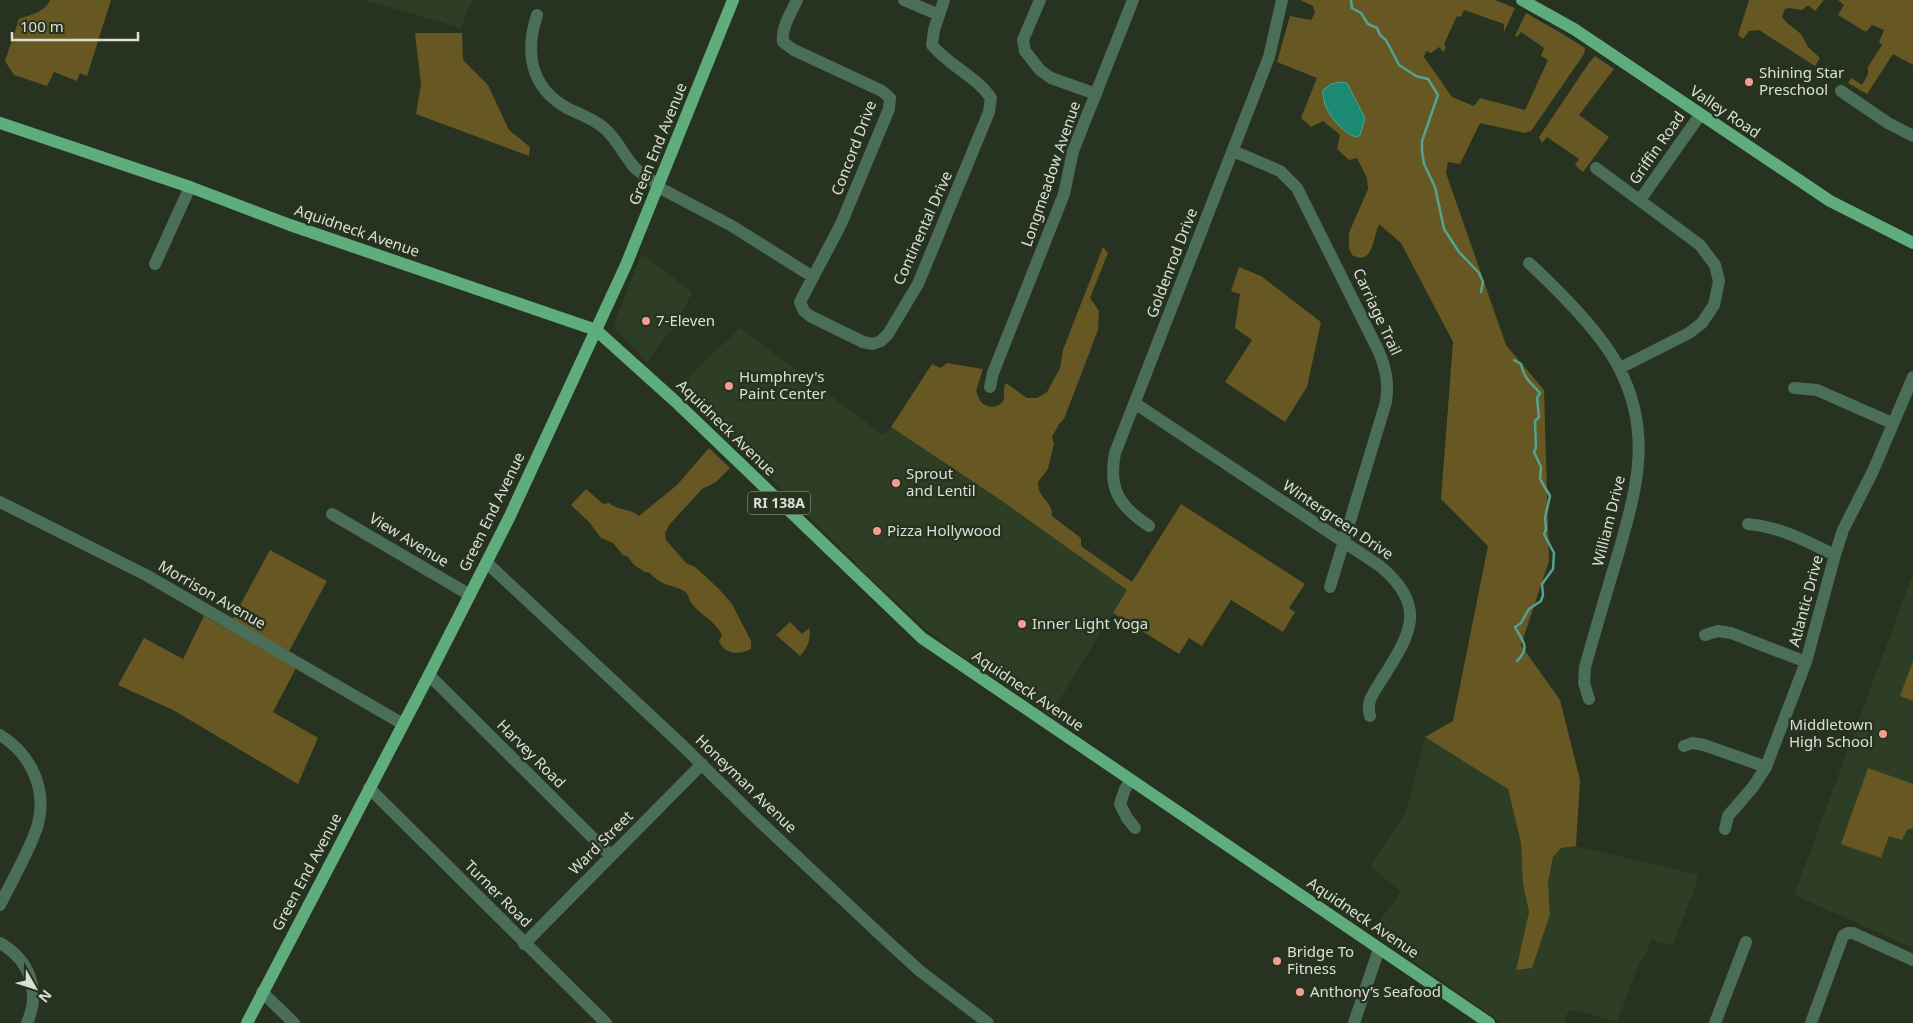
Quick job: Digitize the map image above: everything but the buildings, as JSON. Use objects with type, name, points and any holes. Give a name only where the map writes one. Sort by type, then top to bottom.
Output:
[{"type":"main road","name":"Green End Avenue","points":[[247,1023],[487,563],[626,265],[733,0]]},
{"type":"main road","name":"Valley Road","points":[[1522,0],[1574,30],[1830,201],[1878,227],[1913,243]]},
{"type":"main road","name":"Aquidneck Avenue","points":[[0,123],[190,187],[290,225],[596,330],[676,402],[922,638],[1489,1023]]},
{"type":"street","name":"Concord Drive","points":[[797,0],[784,30],[783,42],[794,50],[882,91],[887,94],[890,103],[841,224],[813,277]]},
{"type":"street","points":[[904,0],[939,15]]},
{"type":"street","name":"Continental Drive","points":[[813,277],[800,302],[804,311],[844,333],[873,344],[881,341],[888,334],[918,284],[977,144],[989,112],[991,98],[984,87],[941,56],[932,45],[934,30],[944,0]]},
{"type":"street","points":[[1040,0],[1022,40],[1024,51],[1040,70],[1052,78],[1096,94]]},
{"type":"street","name":"Longmeadow Avenue","points":[[990,387],[993,373],[1064,194],[1068,182],[1071,159],[1133,0]]},
{"type":"street","name":"Goldenrod Drive","points":[[1148,526],[1132,514],[1118,496],[1112,474],[1116,453],[1269,57],[1282,0]]},
{"type":"street","points":[[537,15],[530,46],[532,63],[538,82],[550,96],[565,107],[601,125],[615,137],[635,168],[658,186],[732,226],[813,277]]},
{"type":"street","points":[[1841,91],[1888,123],[1913,136]]},
{"type":"street","name":"Griffin Road","points":[[1640,200],[1700,115]]},
{"type":"street","name":"Carriage Trail","points":[[1233,151],[1280,171],[1297,188],[1384,362],[1388,388],[1386,402],[1330,587]]},
{"type":"street","points":[[1596,168],[1693,239],[1707,252],[1718,273],[1718,289],[1714,305],[1709,314],[1696,328],[1620,368]]},
{"type":"street","points":[[154,264],[190,187]]},
{"type":"street","name":"William Drive","points":[[1530,263],[1572,307],[1596,335],[1620,368],[1635,408],[1639,435],[1638,470],[1630,512],[1585,667],[1584,683],[1590,700]]},
{"type":"street","name":"Atlantic Drive","points":[[1725,829],[1728,816],[1753,787],[1766,767],[1806,662],[1843,530],[1873,471],[1913,376]]},
{"type":"street","points":[[1794,388],[1817,390],[1892,423]]},
{"type":"street","name":"Wintergreen Drive","points":[[1136,404],[1380,566],[1402,588],[1408,601],[1409,627],[1403,644],[1368,703],[1370,716]]},
{"type":"street","name":"Morrison Avenue","points":[[0,502],[146,576],[403,724]]},
{"type":"street","name":"View Avenue","points":[[332,514],[470,595]]},
{"type":"street","points":[[1748,524],[1769,526],[1782,530],[1835,555]]},
{"type":"street","name":"Honeyman Avenue","points":[[487,563],[901,953],[932,980],[988,1023]]},
{"type":"street","points":[[1704,635],[1718,631],[1731,633],[1806,662]]},
{"type":"street","name":"Harvey Road","points":[[429,675],[610,856]]},
{"type":"street","points":[[0,735],[12,744],[28,762],[36,776],[40,800],[40,816],[35,832],[0,905]]},
{"type":"street","points":[[1684,746],[1692,743],[1704,745],[1766,767]]},
{"type":"street","name":"Ward Street","points":[[524,944],[702,764]]},
{"type":"street","points":[[1131,780],[1120,804],[1135,828]]},
{"type":"street","name":"Turner Road","points":[[369,788],[524,944],[606,1023]]},
{"type":"street","points":[[1811,1023],[1842,936],[1853,933],[1913,960]]},
{"type":"street","points":[[1715,1023],[1746,942]]},
{"type":"street","points":[[0,943],[18,956],[30,976],[34,999],[26,1023]]},
{"type":"street","points":[[1354,1023],[1379,949]]},
{"type":"street","points":[[262,992],[294,1023]]},
{"type":"shaded area","points":[[50,0],[111,0],[87,76],[80,73],[77,81],[54,72],[47,86],[14,75],[5,61],[19,19],[41,10]]},
{"type":"shaded area","points":[[364,0],[472,0],[461,28]]},
{"type":"shaded area","points":[[1300,0],[1495,0],[1515,8],[1504,32],[1504,24],[1464,10],[1461,17],[1457,16],[1444,44],[1446,47],[1444,52],[1439,47],[1431,53],[1426,51],[1424,57],[1452,97],[1474,106],[1480,98],[1525,110],[1548,60],[1541,56],[1544,48],[1521,32],[1517,37],[1515,36],[1526,13],[1585,48],[1584,54],[1531,131],[1525,133],[1480,123],[1460,164],[1448,162],[1446,173],[1506,345],[1544,390],[1549,561],[1521,645],[1560,700],[1580,780],[1576,846],[1561,848],[1553,857],[1548,882],[1550,915],[1532,968],[1516,970],[1529,912],[1523,884],[1521,843],[1508,789],[1425,737],[1453,721],[1488,546],[1441,499],[1453,342],[1401,243],[1379,224],[1368,254],[1359,258],[1352,255],[1349,248],[1349,233],[1368,189],[1367,178],[1357,158],[1349,160],[1337,149],[1340,135],[1323,121],[1311,127],[1301,118],[1317,78],[1277,62],[1290,16],[1311,20],[1315,13],[1313,6]],"holes":[[[1347,83],[1365,118],[1360,135],[1356,137],[1345,131],[1335,121],[1322,97]]]},
{"type":"shaded area","points":[[1749,0],[1824,0],[1815,11],[1808,5],[1802,10],[1789,8],[1785,9],[1782,17],[1801,34],[1808,47],[1820,58],[1815,66],[1759,30],[1749,31],[1743,39],[1738,35]]},
{"type":"shaded area","points":[[1838,0],[1913,0],[1913,65],[1893,54],[1867,94],[1848,83],[1851,78],[1862,85],[1868,74],[1868,67],[1882,45],[1879,42],[1884,30],[1872,25],[1866,32],[1838,15],[1844,5]]},
{"type":"shaded area","points":[[415,33],[462,33],[463,60],[488,85],[509,130],[530,147],[529,156],[416,114],[421,84]]},
{"type":"shaded area","points":[[1595,56],[1614,69],[1579,115],[1609,137],[1583,172],[1575,165],[1579,159],[1547,137],[1542,143],[1539,137]]},
{"type":"shaded area","points":[[1103,247],[1108,253],[1090,298],[1099,311],[1098,330],[1064,419],[1052,437],[1054,443],[1048,469],[1038,482],[1040,493],[1050,506],[1052,516],[1081,538],[1081,546],[1132,582],[1181,504],[1305,584],[1289,608],[1295,612],[1283,632],[1231,600],[1202,646],[1189,638],[1179,654],[1113,613],[1127,590],[999,499],[891,427],[932,364],[941,368],[947,363],[983,369],[976,391],[981,402],[990,407],[997,406],[1002,402],[1006,383],[1027,398],[1037,398],[1047,392],[1060,368],[1063,350]]},
{"type":"shaded area","points":[[642,254],[692,292],[676,326],[663,340],[647,363],[635,348],[616,330],[614,323]]},
{"type":"shaded area","points":[[1239,267],[1261,276],[1321,322],[1307,387],[1285,422],[1225,382],[1252,340],[1235,328],[1240,294],[1231,291]]},
{"type":"shaded area","points":[[740,328],[883,435],[891,427],[999,499],[1127,590],[1050,715],[929,632],[861,570],[742,450],[729,442],[676,388]]},
{"type":"shaded area","points":[[709,448],[730,468],[716,482],[702,489],[670,524],[665,533],[666,540],[686,563],[695,567],[732,604],[751,641],[751,649],[737,653],[729,651],[722,646],[719,641],[722,635],[719,630],[692,604],[686,593],[659,581],[650,573],[634,565],[613,543],[601,538],[589,522],[571,505],[586,489],[603,504],[609,503],[639,516],[677,485]]},
{"type":"shaded area","points":[[270,550],[327,581],[288,653],[232,620]]},
{"type":"shaded area","name":"Middletown High School","points":[[1913,574],[1913,948],[1794,895]]},
{"type":"shaded area","points":[[204,616],[296,668],[273,712],[318,738],[298,784],[173,710],[118,685],[144,638],[183,659]]},
{"type":"shaded area","points":[[790,622],[802,634],[809,628],[808,643],[800,656],[776,635]]},
{"type":"shaded area","points":[[1913,661],[1913,701],[1900,696]]},
{"type":"shaded area","points":[[1425,737],[1508,788],[1521,843],[1523,884],[1529,912],[1516,970],[1532,968],[1550,915],[1548,882],[1553,857],[1561,848],[1576,846],[1699,875],[1673,946],[1651,940],[1643,960],[1640,960],[1617,1022],[1575,1010],[1570,1011],[1566,1015],[1564,1023],[1502,1023],[1376,935],[1376,926],[1401,892],[1370,866],[1406,812]]},
{"type":"shaded area","points":[[1868,768],[1913,784],[1913,828],[1907,830],[1902,840],[1889,836],[1881,858],[1841,844]]},
{"type":"water","points":[[1347,83],[1365,118],[1360,135],[1356,137],[1338,125],[1325,104],[1323,90],[1331,84]]},
{"type":"waterway","points":[[1351,0],[1352,8],[1361,13],[1368,24],[1377,28],[1380,35],[1386,40],[1399,65],[1416,76],[1428,79],[1438,95],[1422,141],[1424,164],[1435,187],[1444,229],[1459,252],[1479,273],[1483,282],[1481,292]]},
{"type":"waterway","points":[[1514,360],[1521,364],[1526,376],[1540,393],[1537,398],[1539,417],[1535,421],[1536,448],[1534,452],[1541,467],[1540,479],[1550,496],[1545,518],[1546,529],[1544,534],[1554,553],[1553,569],[1542,584],[1543,595],[1541,601],[1529,609],[1521,623],[1515,627],[1525,647],[1517,661]]},
{"type":"place","name":"Shining Star Preschool","points":[[1749,82]]},
{"type":"place","name":"7-Eleven","points":[[646,321]]},
{"type":"place","name":"Humphrey's Paint Center","points":[[729,386]]},
{"type":"place","name":"Sprout and Lentil","points":[[896,483]]},
{"type":"place","name":"Pizza Hollywood","points":[[877,531]]},
{"type":"place","name":"Inner Light Yoga","points":[[1022,624]]},
{"type":"place","name":"Middletown High School","points":[[1883,734]]},
{"type":"place","name":"Bridge To Fitness","points":[[1277,961]]},
{"type":"place","name":"Anthony’s Seafood","points":[[1300,992]]}]
